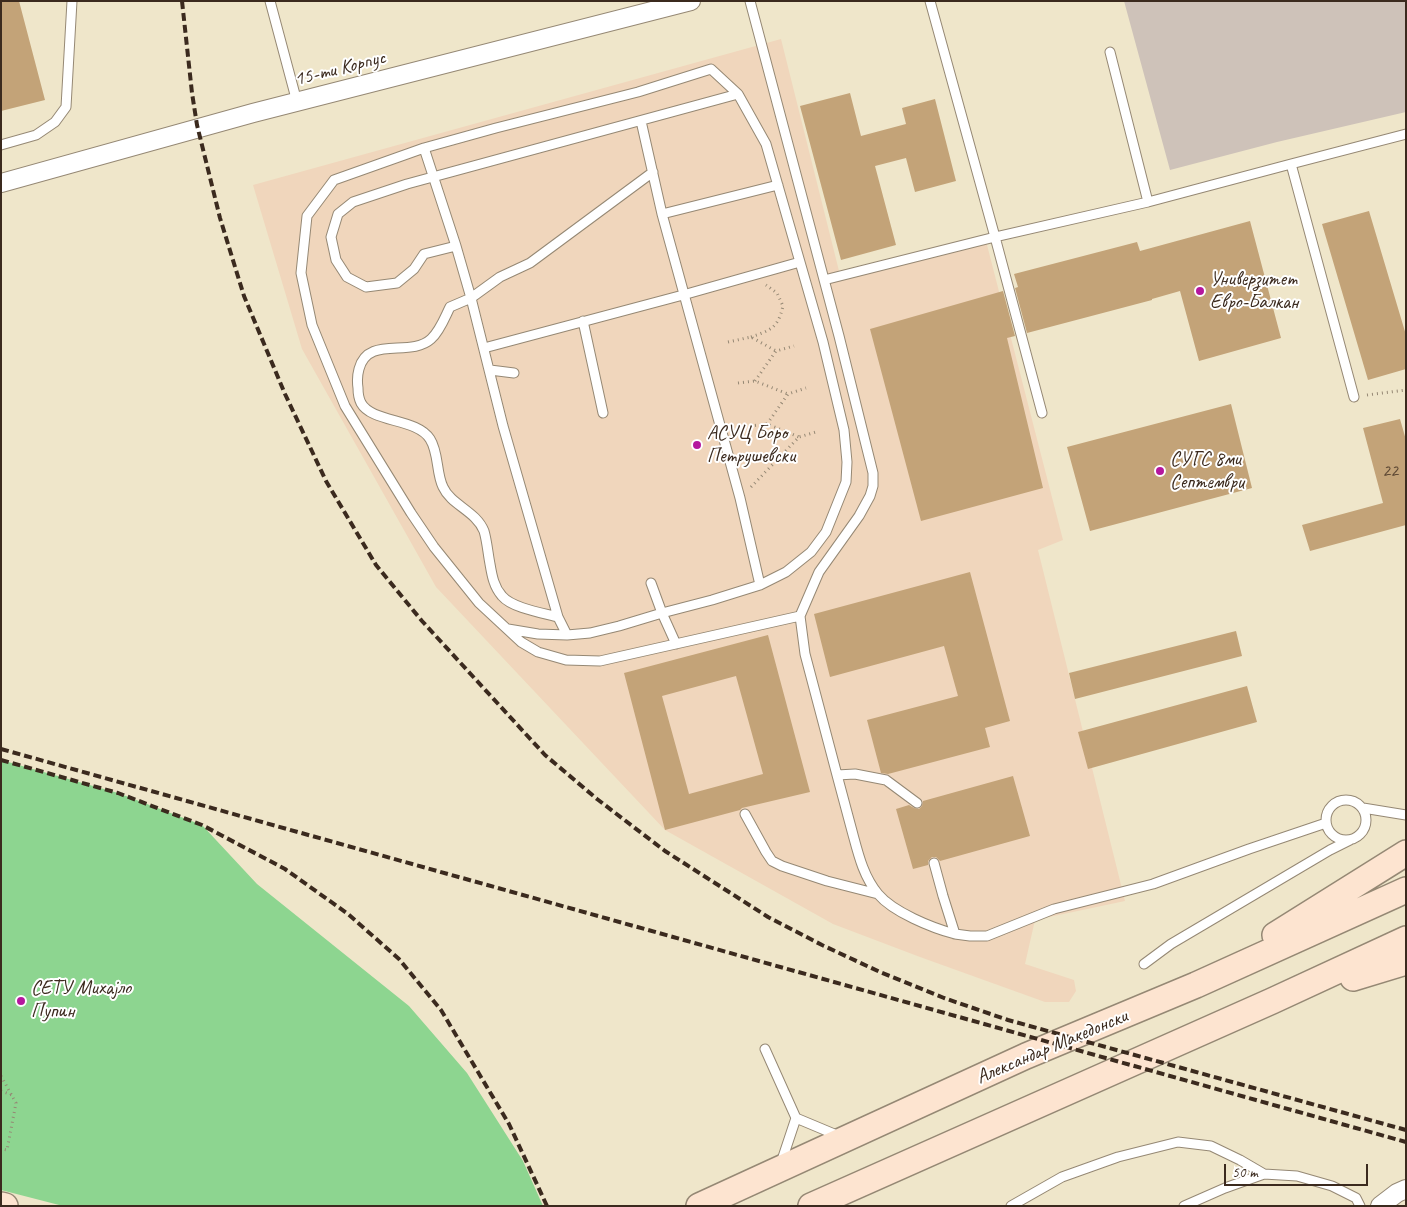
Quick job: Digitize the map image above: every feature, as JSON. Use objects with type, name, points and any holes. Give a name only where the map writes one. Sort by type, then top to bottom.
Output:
[{"type":"street","name":"15-ти Корпус","points":[[1,183],[297,102],[691,1]]},
{"type":"street","points":[[1196,985],[1406,852]]},
{"type":"street","name":"Александар Македонски","points":[[699,1206],[1026,1056],[1196,985],[1406,890]]},
{"type":"street","points":[[811,1206],[1272,1002],[1406,939]]},
{"type":"street","points":[[1272,1002],[1406,962]]},
{"type":"street","points":[[1380,1206],[1397,1193],[1406,1189]]},
{"type":"street","points":[[1,1204],[5,1206]]},
{"type":"lane","points":[[1,145],[36,135],[55,122],[66,107],[72,1]]},
{"type":"lane","points":[[270,1],[297,102]]},
{"type":"lane","points":[[750,1],[873,473],[873,486],[870,496],[859,516],[819,572],[800,616],[805,654],[863,869],[878,894],[898,909],[940,930],[970,936],[987,936],[1054,910],[1153,884],[1326,823]]},
{"type":"lane","points":[[930,1],[1042,413]]},
{"type":"lane","points":[[1110,52],[1148,202]]},
{"type":"lane","points":[[508,629],[538,634],[567,635],[600,631],[760,585],[786,572],[812,552],[826,532],[846,482],[844,430],[822,342],[766,144],[738,94],[712,69],[638,92],[505,125],[424,148],[334,180],[307,216],[301,273],[312,325],[343,402],[434,547],[479,603],[521,642],[538,652],[566,660],[600,661],[800,616]]},
{"type":"lane","points":[[456,246],[424,254],[414,269],[397,283],[366,287],[347,277],[336,260],[331,237],[338,214],[353,202],[433,177],[738,94]]},
{"type":"lane","points":[[641,121],[662,214],[740,498],[760,585]]},
{"type":"lane","points":[[824,280],[995,237],[1148,202],[1406,134]]},
{"type":"lane","points":[[424,148],[471,298],[503,426],[558,617],[567,635]]},
{"type":"lane","points":[[1291,164],[1354,396]]},
{"type":"lane","points":[[558,617],[512,603],[503,597],[492,579],[484,531],[478,521],[449,495],[442,486],[430,438],[420,430],[377,415],[366,408],[361,403],[357,379],[359,368],[364,358],[370,353],[381,349],[422,345],[431,340],[441,326],[450,307],[471,298],[500,278],[530,262],[653,172]]},
{"type":"lane","points":[[662,214],[778,185]]},
{"type":"lane","points":[[484,348],[800,262]]},
{"type":"lane","points":[[583,321],[603,413]]},
{"type":"lane","points":[[490,370],[514,373]]},
{"type":"lane","points":[[343,402],[360,397]]},
{"type":"lane","points":[[651,583],[676,644]]},
{"type":"lane","points":[[837,775],[855,774],[886,780],[917,803]]},
{"type":"lane","points":[[1144,964],[1180,939],[1330,850],[1350,840],[1356,837],[1362,832],[1366,816],[1363,808],[1351,800],[1340,800],[1329,808],[1325,817],[1326,823],[1328,830],[1336,838],[1350,840]]},
{"type":"lane","points":[[1363,808],[1406,815]]},
{"type":"lane","points":[[745,814],[772,861],[827,881],[878,894]]},
{"type":"lane","points":[[934,863],[955,934]]},
{"type":"lane","points":[[765,1049],[796,1118],[779,1169]]},
{"type":"lane","points":[[796,1118],[846,1139]]},
{"type":"lane","points":[[1011,1206],[1062,1177],[1118,1157],[1178,1142],[1211,1146],[1264,1174]]},
{"type":"lane","points":[[1184,1206],[1264,1174],[1297,1176],[1332,1186],[1356,1198],[1360,1206]]},
{"type":"path","points":[[728,342],[751,337],[769,330],[781,318],[783,306],[776,293],[765,284],[743,278]]},
{"type":"path","points":[[751,337],[776,351]]},
{"type":"path","points":[[755,381],[776,351],[794,346]]},
{"type":"path","points":[[738,383],[755,381],[788,394]]},
{"type":"path","points":[[767,424],[788,394],[806,388]]},
{"type":"path","points":[[1354,396],[1406,390]]},
{"type":"path","points":[[750,426],[767,424],[799,437]]},
{"type":"path","points":[[740,498],[799,437],[816,432]]},
{"type":"path","points":[[1,1076],[16,1103],[7,1150],[1,1149]]},
{"type":"path","points":[[1,1091],[12,1096]]},
{"type":"shaded area","points":[[1124,1],[1406,1],[1406,112],[1277,142],[1170,170]]},
{"type":"shaded area","name":"АСУЦ Боро Петрушевски","points":[[781,39],[841,279],[986,241],[1063,540],[1038,550],[1125,901],[1035,920],[1025,964],[1074,980],[1076,991],[1069,1002],[1045,1002],[833,924],[665,830],[436,587],[302,349],[253,185]]},
{"type":"green space","points":[[1,760],[118,793],[202,825],[257,884],[409,1006],[467,1073],[523,1161],[543,1206],[63,1206],[1,1190]]},
{"type":"building","points":[[1,1],[19,1],[45,100],[1,111]]},
{"type":"building","points":[[850,93],[861,136],[906,124],[902,108],[935,99],[956,181],[915,192],[906,158],[875,166],[896,245],[841,260],[800,106]]},
{"type":"building","points":[[1369,211],[1406,335],[1406,369],[1368,380],[1322,224]]},
{"type":"building","points":[[1250,221],[1281,338],[1199,361],[1180,291],[1027,333],[1015,288],[1018,287],[1014,274],[1137,242],[1140,251]]},
{"type":"building","points":[[1003,291],[1015,336],[1007,338],[1043,488],[921,521],[870,329]]},
{"type":"building","name":"СУГС 8ми Септември","points":[[1231,404],[1252,488],[1090,531],[1067,447]]},
{"type":"building","points":[[1400,419],[1406,440],[1406,525],[1310,551],[1302,525],[1383,503],[1363,428]]},
{"type":"building","points":[[970,572],[1010,721],[985,728],[990,747],[888,774],[881,773],[867,720],[958,696],[944,646],[830,677],[814,614]]},
{"type":"building","points":[[1236,631],[1242,656],[1075,699],[1069,673]]},
{"type":"building","points":[[768,635],[810,792],[742,808],[665,830],[624,673]],"holes":[[[736,676],[763,774],[689,794],[662,696]]]},
{"type":"building","points":[[1247,686],[1257,722],[1088,769],[1078,732]]},
{"type":"building","points":[[1013,776],[1030,836],[940,861],[936,857],[932,857],[928,861],[928,865],[913,869],[896,809],[909,805],[919,809],[923,801]]},
{"type":"railway","points":[[182,1],[197,125],[220,218],[244,296],[285,394],[326,481],[376,565],[422,621],[545,755],[597,799],[665,851],[768,917],[880,972],[944,998],[1008,1020],[1406,1130]]},
{"type":"railway","points":[[1,749],[1406,1142]]},
{"type":"railway","points":[[1,760],[118,793],[202,825],[285,869],[348,914],[399,959],[441,1010],[509,1124],[547,1206]]},
{"type":"place","name":"Универзитет Евро-Балкан","points":[[1200,291]]},
{"type":"place","name":"АСУЦ Боро Петрушевски","points":[[697,445]]},
{"type":"place","name":"СУГС 8ми Септември","points":[[1160,471]]},
{"type":"place","name":"СЕТУ Михајло Пупин","points":[[21,1001]]}]
